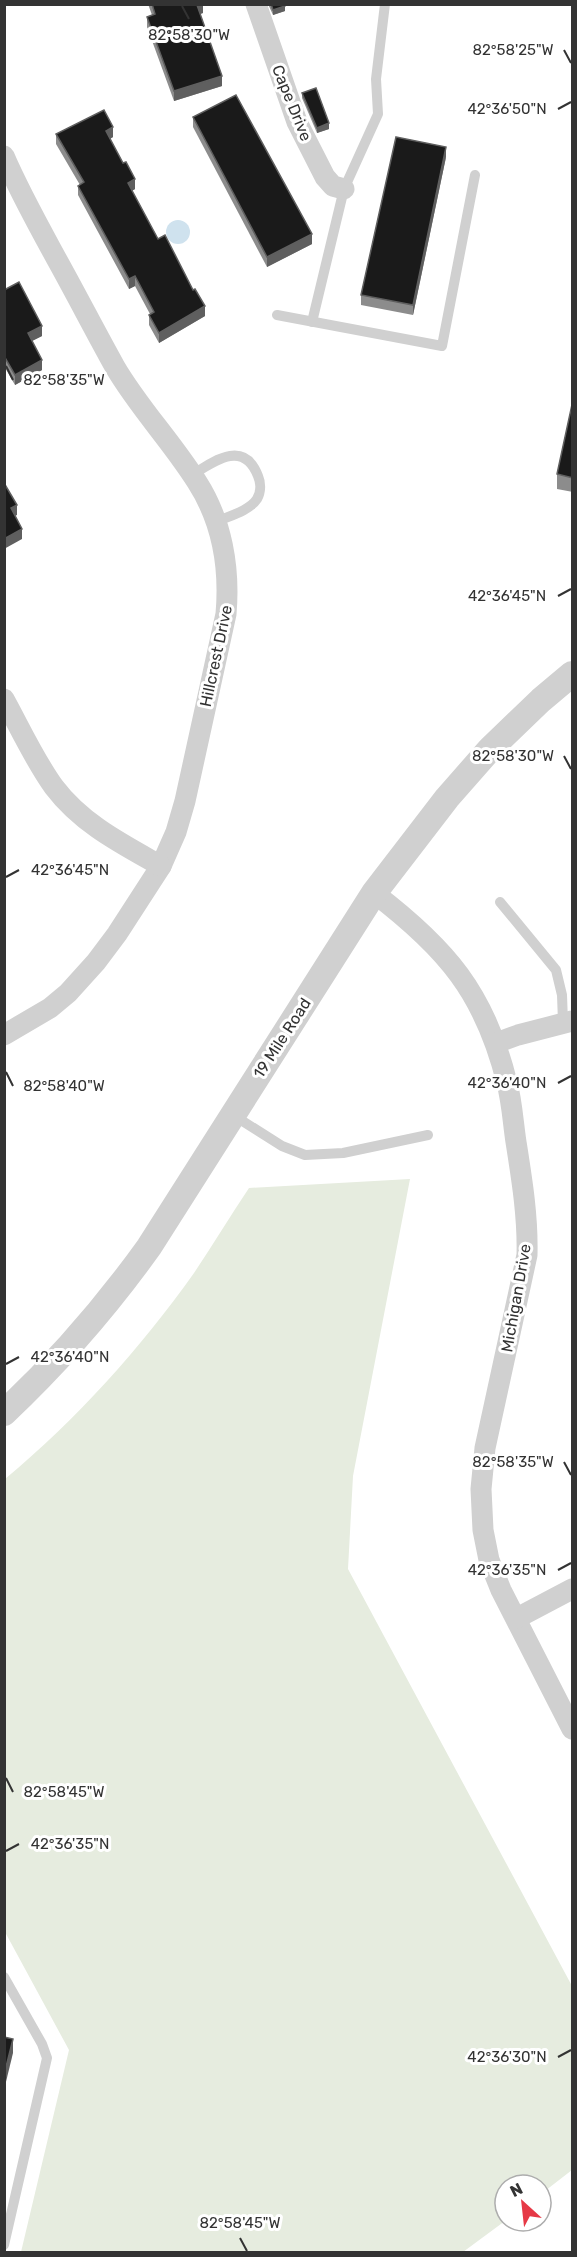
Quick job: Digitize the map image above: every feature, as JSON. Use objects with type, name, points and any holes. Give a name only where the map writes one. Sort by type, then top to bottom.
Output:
[{"type":"street","name":"Cape Drive","points":[[256,4],[297,122],[325,177],[333,186],[344,189]]},
{"type":"street","name":"Hillcrest Drive","points":[[4,156],[23,196],[115,367],[206,498],[216,522],[227,566],[226,614],[184,801],[176,832],[161,866],[103,953],[68,993],[50,1008],[4,1035]]},
{"type":"street","name":"19 Mile Road","points":[[4,1413],[76,1340],[119,1289],[149,1247],[374,893],[447,798],[490,749],[541,700],[573,674]]},
{"type":"street","points":[[4,699],[54,787],[74,809],[109,837],[161,866]]},
{"type":"street","name":"Michigan Drive","points":[[374,893],[412,922],[453,965],[487,1020],[508,1085],[528,1226],[527,1255],[485,1448],[481,1489],[483,1530],[489,1560],[501,1590],[573,1729]]},
{"type":"street","points":[[496,1043],[568,1021]]},
{"type":"street","points":[[517,1618],[573,1588]]},
{"type":"lane","points":[[312,322],[344,189],[378,114],[376,79],[385,4]]},
{"type":"lane","points":[[277,315],[442,346],[475,175]]},
{"type":"lane","points":[[192,475],[214,461],[236,456],[244,457],[255,468],[260,487],[256,500],[242,510],[216,522]]},
{"type":"lane","points":[[500,902],[556,970],[568,1021]]},
{"type":"lane","points":[[233,1115],[282,1146],[305,1155],[343,1153],[428,1135]]},
{"type":"lane","points":[[4,1977],[42,2044],[47,2058],[4,2245]]},
{"type":"shaded area","points":[[410,1179],[353,1476],[348,1569],[572,1986],[572,2170],[553,2185],[553,2173],[493,2173],[493,2230],[463,2252],[21,2252],[69,2050],[5,1932],[5,1479],[82,1407],[152,1329],[194,1273],[249,1188]]},
{"type":"water","points":[[178,220],[183,221],[189,227],[189,237],[183,243],[178,244],[173,243],[167,237],[166,232],[167,227],[173,221]]},
{"type":"building","points":[[152,4],[198,4],[222,76],[174,91],[147,17],[155,14]]},
{"type":"building","points":[[271,4],[285,4],[285,6],[273,10]]},
{"type":"building","points":[[316,88],[329,123],[317,128],[302,93]]},
{"type":"building","points":[[236,95],[312,234],[267,257],[193,117]]},
{"type":"building","points":[[104,110],[113,127],[106,131],[123,163],[126,162],[135,179],[128,183],[158,239],[165,235],[193,290],[195,289],[205,306],[159,333],[149,315],[154,312],[135,276],[129,279],[78,186],[84,182],[56,134]]},
{"type":"building","points":[[396,137],[446,147],[413,305],[361,295]]},
{"type":"building","points":[[19,282],[42,326],[28,333],[42,360],[15,375],[4,356],[4,287],[6,289]]},
{"type":"building","points":[[573,400],[573,478],[557,474]]},
{"type":"building","points":[[4,483],[17,505],[11,508],[22,529],[4,539]]},
{"type":"building","points":[[4,2037],[13,2039],[4,2075]]}]
